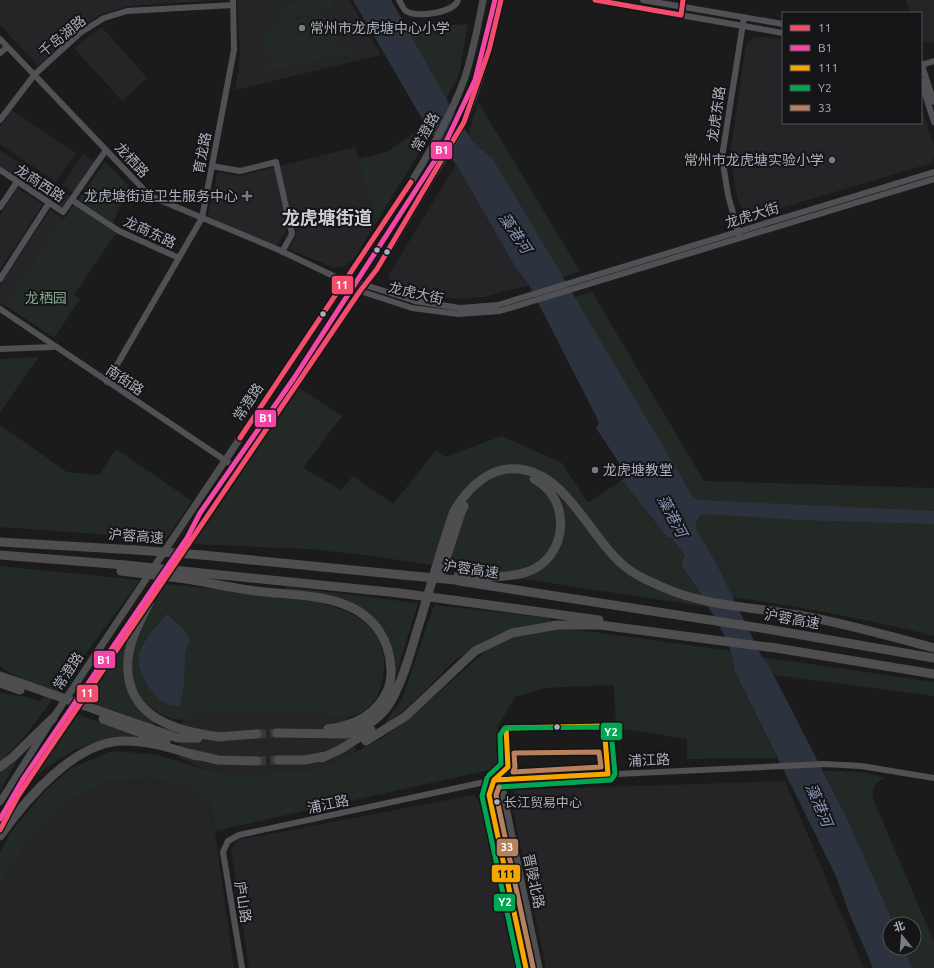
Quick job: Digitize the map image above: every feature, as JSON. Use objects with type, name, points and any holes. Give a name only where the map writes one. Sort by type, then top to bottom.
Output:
[{"type":"highway","points":[[276,733],[347,734],[358,732],[368,726],[386,709],[399,683],[411,651],[454,511],[462,499],[475,485],[488,475],[514,468],[525,470],[546,479],[563,494],[602,543],[628,569],[660,586],[698,599],[758,611],[797,615],[836,622],[934,648]]},
{"type":"highway","points":[[322,758],[341,750],[371,731],[383,720],[398,700],[416,651],[461,512],[473,494],[486,482],[496,477],[509,474],[532,478],[542,482],[550,491],[559,506],[561,518],[559,536],[550,556],[534,569],[517,574],[457,578]]},
{"type":"highway","name":"沪蓉高速","points":[[0,542],[202,555],[267,562],[405,572],[457,578],[934,658]]},
{"type":"highway","points":[[0,555],[190,575],[399,593],[710,639]]},
{"type":"highway","points":[[190,575],[256,591],[298,594],[337,601],[359,611],[375,625],[386,644],[390,655],[388,687],[376,709],[364,718],[344,727],[297,733]]},
{"type":"highway","points":[[150,601],[136,631],[128,658],[128,677],[132,688],[144,708],[158,720],[175,728],[195,734],[222,737]]},
{"type":"highway","points":[[278,760],[322,758],[362,744],[406,716],[475,651],[512,632],[557,625],[600,625],[710,639],[776,648],[934,674]]},
{"type":"highway","points":[[0,670],[18,683]]},
{"type":"highway","points":[[0,676],[41,694],[106,717],[197,756]]},
{"type":"highway","points":[[0,684],[28,693]]},
{"type":"highway","points":[[0,690],[41,694]]},
{"type":"highway","points":[[106,717],[178,738],[222,737],[257,734]]},
{"type":"highway","points":[[0,767],[53,718]]},
{"type":"highway","points":[[0,836],[35,792],[60,768],[106,743],[124,741],[140,742],[159,745],[197,756],[218,760],[257,760]]},
{"type":"main road","name":"常澄路","points":[[0,802],[53,718],[412,181],[435,142],[453,107],[465,77],[484,0]]},
{"type":"main road","name":"常澄路","points":[[0,830],[36,770],[238,469],[360,291],[377,269],[464,122],[489,50],[500,0]]},
{"type":"main road","name":"晋陵北路","points":[[494,780],[489,796],[526,968]]},
{"type":"main road","name":"晋陵北路","points":[[494,780],[502,792],[539,968]]},
{"type":"street","points":[[399,0],[405,10],[414,14],[446,11],[457,4],[458,0]]},
{"type":"street","points":[[595,0],[782,33]]},
{"type":"street","points":[[643,0],[782,24]]},
{"type":"street","name":"千岛湖路","points":[[0,120],[35,74],[80,33],[104,18],[127,11],[233,2]]},
{"type":"street","name":"育龙路","points":[[107,382],[202,218],[234,50],[233,2]]},
{"type":"street","name":"龙虎东路","points":[[740,235],[728,195],[722,157],[744,17]]},
{"type":"street","name":"龙栖路","points":[[0,39],[150,196],[282,252],[344,281]]},
{"type":"street","points":[[0,52],[7,46]]},
{"type":"street","points":[[922,64],[934,61]]},
{"type":"street","points":[[922,67],[934,102]]},
{"type":"street","points":[[922,84],[934,122]]},
{"type":"street","name":"龙商西路","points":[[0,170],[63,212],[106,150]]},
{"type":"street","points":[[212,166],[240,171],[276,162],[292,234],[282,252]]},
{"type":"street","name":"龙虎大街","points":[[344,281],[348,287],[412,308],[458,314],[500,311],[529,303],[578,285],[740,235],[934,172]]},
{"type":"street","name":"龙虎大街","points":[[740,235],[934,179]]},
{"type":"street","points":[[0,207],[16,182]]},
{"type":"street","name":"龙商东路","points":[[72,200],[119,232],[179,258]]},
{"type":"street","points":[[0,279],[49,203]]},
{"type":"street","name":"龙虎大街","points":[[344,281],[353,281],[415,301],[460,308],[498,305],[578,285]]},
{"type":"street","name":"南街路","points":[[0,309],[238,469]]},
{"type":"street","points":[[0,349],[53,346]]},
{"type":"street","name":"浦江路","points":[[228,841],[239,835],[494,780],[776,765],[824,764],[860,766],[934,778]]},
{"type":"street","name":"庐山路","points":[[228,841],[223,852],[242,968]]},
{"type":"shaded area","points":[[0,0],[222,0],[129,6],[102,14],[78,29],[38,66],[0,25]]},
{"type":"shaded area","name":"常州市龙虎塘中心小学","points":[[237,0],[349,0],[381,55],[235,90],[240,57]]},
{"type":"shaded area","points":[[906,0],[934,0],[934,43],[922,42],[922,12],[910,12]]},
{"type":"shaded area","points":[[102,27],[147,78],[122,101],[74,48]]},
{"type":"shaded area","name":"常州市龙虎塘实验小学","points":[[764,37],[782,40],[782,124],[922,124],[922,109],[934,146],[934,157],[932,163],[751,217],[742,210],[737,196],[730,155],[746,44],[753,38]]},
{"type":"shaded area","points":[[11,110],[76,153],[56,182],[0,144],[0,127]]},
{"type":"shaded area","points":[[355,147],[376,223],[354,259],[343,267],[335,268],[288,249],[296,237],[280,166]]},
{"type":"shaded area","points":[[0,150],[71,197],[62,209],[0,168]]},
{"type":"shaded area","points":[[83,154],[95,162],[74,193],[62,185]]},
{"type":"shaded area","points":[[456,164],[516,268],[529,285],[484,297],[460,299],[428,294],[402,287],[387,278]]},
{"type":"shaded area","name":"龙虎塘街道卫生服务中心","points":[[274,167],[288,228],[276,246],[208,216],[218,172],[239,176]]},
{"type":"shaded area","points":[[17,188],[43,204],[0,270],[0,215]]},
{"type":"shaded area","points":[[50,210],[64,219],[5,307],[0,304],[0,285]]},
{"type":"shaded area","points":[[344,610],[358,618],[372,631],[380,646],[384,661],[383,677],[379,693],[371,705],[360,713],[348,717],[356,751],[333,764],[308,770],[241,774],[210,771],[178,757],[183,720],[173,719],[152,708]]},
{"type":"shaded area","points":[[152,779],[191,788],[211,804],[234,968],[0,968],[0,886],[18,855],[65,803],[108,782]]},
{"type":"shaded area","points":[[785,781],[864,968],[546,968],[512,806],[514,790]]},
{"type":"shaded area","points":[[473,795],[480,801],[517,968],[249,968],[231,849],[238,840]]},
{"type":"green space","points":[[305,0],[332,0],[334,8],[280,21],[276,7]]},
{"type":"green space","points":[[316,15],[325,17],[334,24],[338,37],[335,47],[348,44],[350,53],[267,71],[266,63],[272,61],[265,51],[263,44],[265,32],[279,24]]},
{"type":"green space","points":[[468,24],[459,75],[446,100],[409,32],[418,27]]},
{"type":"green space","points":[[478,102],[580,271],[562,277],[493,159],[474,143],[469,133]]},
{"type":"green space","points":[[425,125],[431,133],[376,223],[358,159],[387,152]]},
{"type":"green space","points":[[105,162],[129,186],[113,223],[78,200]]},
{"type":"green space","name":"龙栖园","points":[[74,204],[116,233],[74,295],[80,299],[54,338],[5,305]]},
{"type":"green space","points":[[592,292],[704,481],[934,488],[934,636],[833,614],[732,597],[716,563],[675,491],[685,485],[574,297]]},
{"type":"green space","points":[[39,357],[0,412],[0,359]]},
{"type":"green space","points":[[298,387],[342,416],[303,468],[341,490],[353,476],[393,504],[436,450],[444,456],[448,456],[502,436],[562,463],[588,503],[622,480],[667,537],[671,537],[685,556],[681,565],[708,607],[372,556],[309,549],[193,544]]},
{"type":"green space","points":[[0,425],[67,472],[99,475],[116,449],[192,501],[166,539],[0,527]]},
{"type":"green space","points":[[0,566],[140,580],[26,735],[0,762],[0,693],[28,697],[40,701],[51,689],[20,679],[0,666]]},
{"type":"green space","points":[[166,584],[295,598],[338,608],[357,617],[372,629],[381,646],[384,668],[382,681],[375,700],[360,713],[346,717],[308,712],[284,711],[228,712],[201,714],[179,719],[169,718],[149,706],[137,693],[132,678],[131,662],[141,628]]},
{"type":"green space","points":[[286,587],[418,603],[395,678],[383,631],[337,598],[286,589]]},
{"type":"green space","points":[[434,605],[550,618],[550,621],[523,627],[498,635],[474,647],[452,663],[407,708],[385,723],[402,699]]},
{"type":"green space","points":[[559,629],[595,632],[731,651],[736,663],[734,670],[777,758],[687,759],[687,739],[616,728],[614,685],[545,688],[515,697],[498,726],[503,767],[215,831],[211,804],[191,788],[152,779],[108,782],[65,803],[18,855],[0,886],[0,852],[10,833],[45,791],[70,769],[109,752],[118,751],[157,755],[210,771],[241,774],[308,770],[333,764],[384,737],[412,716],[487,650],[514,637]]},
{"type":"green space","points":[[126,640],[128,641],[123,666],[126,686],[137,704],[155,722],[153,726],[84,702]]},
{"type":"green space","points":[[762,657],[934,682],[934,696],[774,675]]},
{"type":"green space","points":[[77,714],[137,736],[136,739],[108,740],[84,746],[61,758],[39,774],[37,773]]},
{"type":"green space","points":[[17,760],[0,791],[0,772]]},
{"type":"green space","points":[[824,771],[861,772],[886,778],[879,781],[875,785],[873,790],[873,798],[934,942],[934,968],[912,968],[907,956],[922,956],[922,916],[890,916]]},
{"type":"water","name":"藻港河","points":[[353,0],[391,0],[452,109],[474,143],[493,159],[693,497],[698,500],[934,511],[934,524],[799,520],[705,514],[699,516],[695,526],[716,563],[762,657],[769,666],[845,814],[890,916],[882,916],[882,956],[907,956],[912,968],[873,968],[850,915],[835,874],[734,670],[734,660],[723,633],[705,601],[681,565],[685,556],[671,537],[667,537],[622,480],[628,476],[596,428],[599,423],[596,416],[529,285],[516,268],[456,164],[428,129]]},
{"type":"water","points":[[167,614],[185,631],[190,640],[185,652],[184,685],[180,705],[165,703],[158,698],[146,683],[142,674],[139,659],[142,646]]},
{"type":"tunnel","points":[[257,734],[277,733]]},
{"type":"tunnel","points":[[257,761],[278,760]]},
{"type":"transit line","name":"B1","points":[[0,819],[23,779],[187,538],[200,513],[294,378],[443,148],[475,80],[495,0]]},
{"type":"transit line","name":"11","points":[[0,830],[18,796],[40,763],[360,291],[377,269],[464,122],[489,50],[501,0]]},
{"type":"transit line","name":"11","points":[[595,0],[681,15],[683,0]]},
{"type":"transit line","name":"11","points":[[240,438],[411,182]]},
{"type":"transit line","name":"111","points":[[604,726],[608,774],[494,780],[508,767],[506,728],[604,726]]},
{"type":"transit line","name":"Y2","points":[[489,775],[501,764],[500,735],[505,728],[605,727],[611,731],[615,774],[611,780],[499,787]]},
{"type":"transit line","name":"33","points":[[599,752],[601,767],[513,772],[515,767],[514,753],[599,752]]},
{"type":"transit line","name":"Y2","points":[[487,778],[482,796],[519,968]]},
{"type":"transit line","name":"111","points":[[494,780],[489,795],[526,968]]},
{"type":"transit line","name":"33","points":[[499,787],[496,795],[533,967]]},
{"type":"place","name":"常州市龙虎塘中心小学","points":[[302,28]]},
{"type":"place","name":"常州市龙虎塘实验小学","points":[[832,160]]},
{"type":"place","name":"龙虎塘街道卫生服务中心","points":[[247,196]]},
{"type":"place","name":"龙虎塘教堂","points":[[595,470]]},
{"type":"place","name":"长江贸易中心","points":[[497,802]]},
{"type":"district","name":"龙虎塘街道","points":[[327,218]]}]
